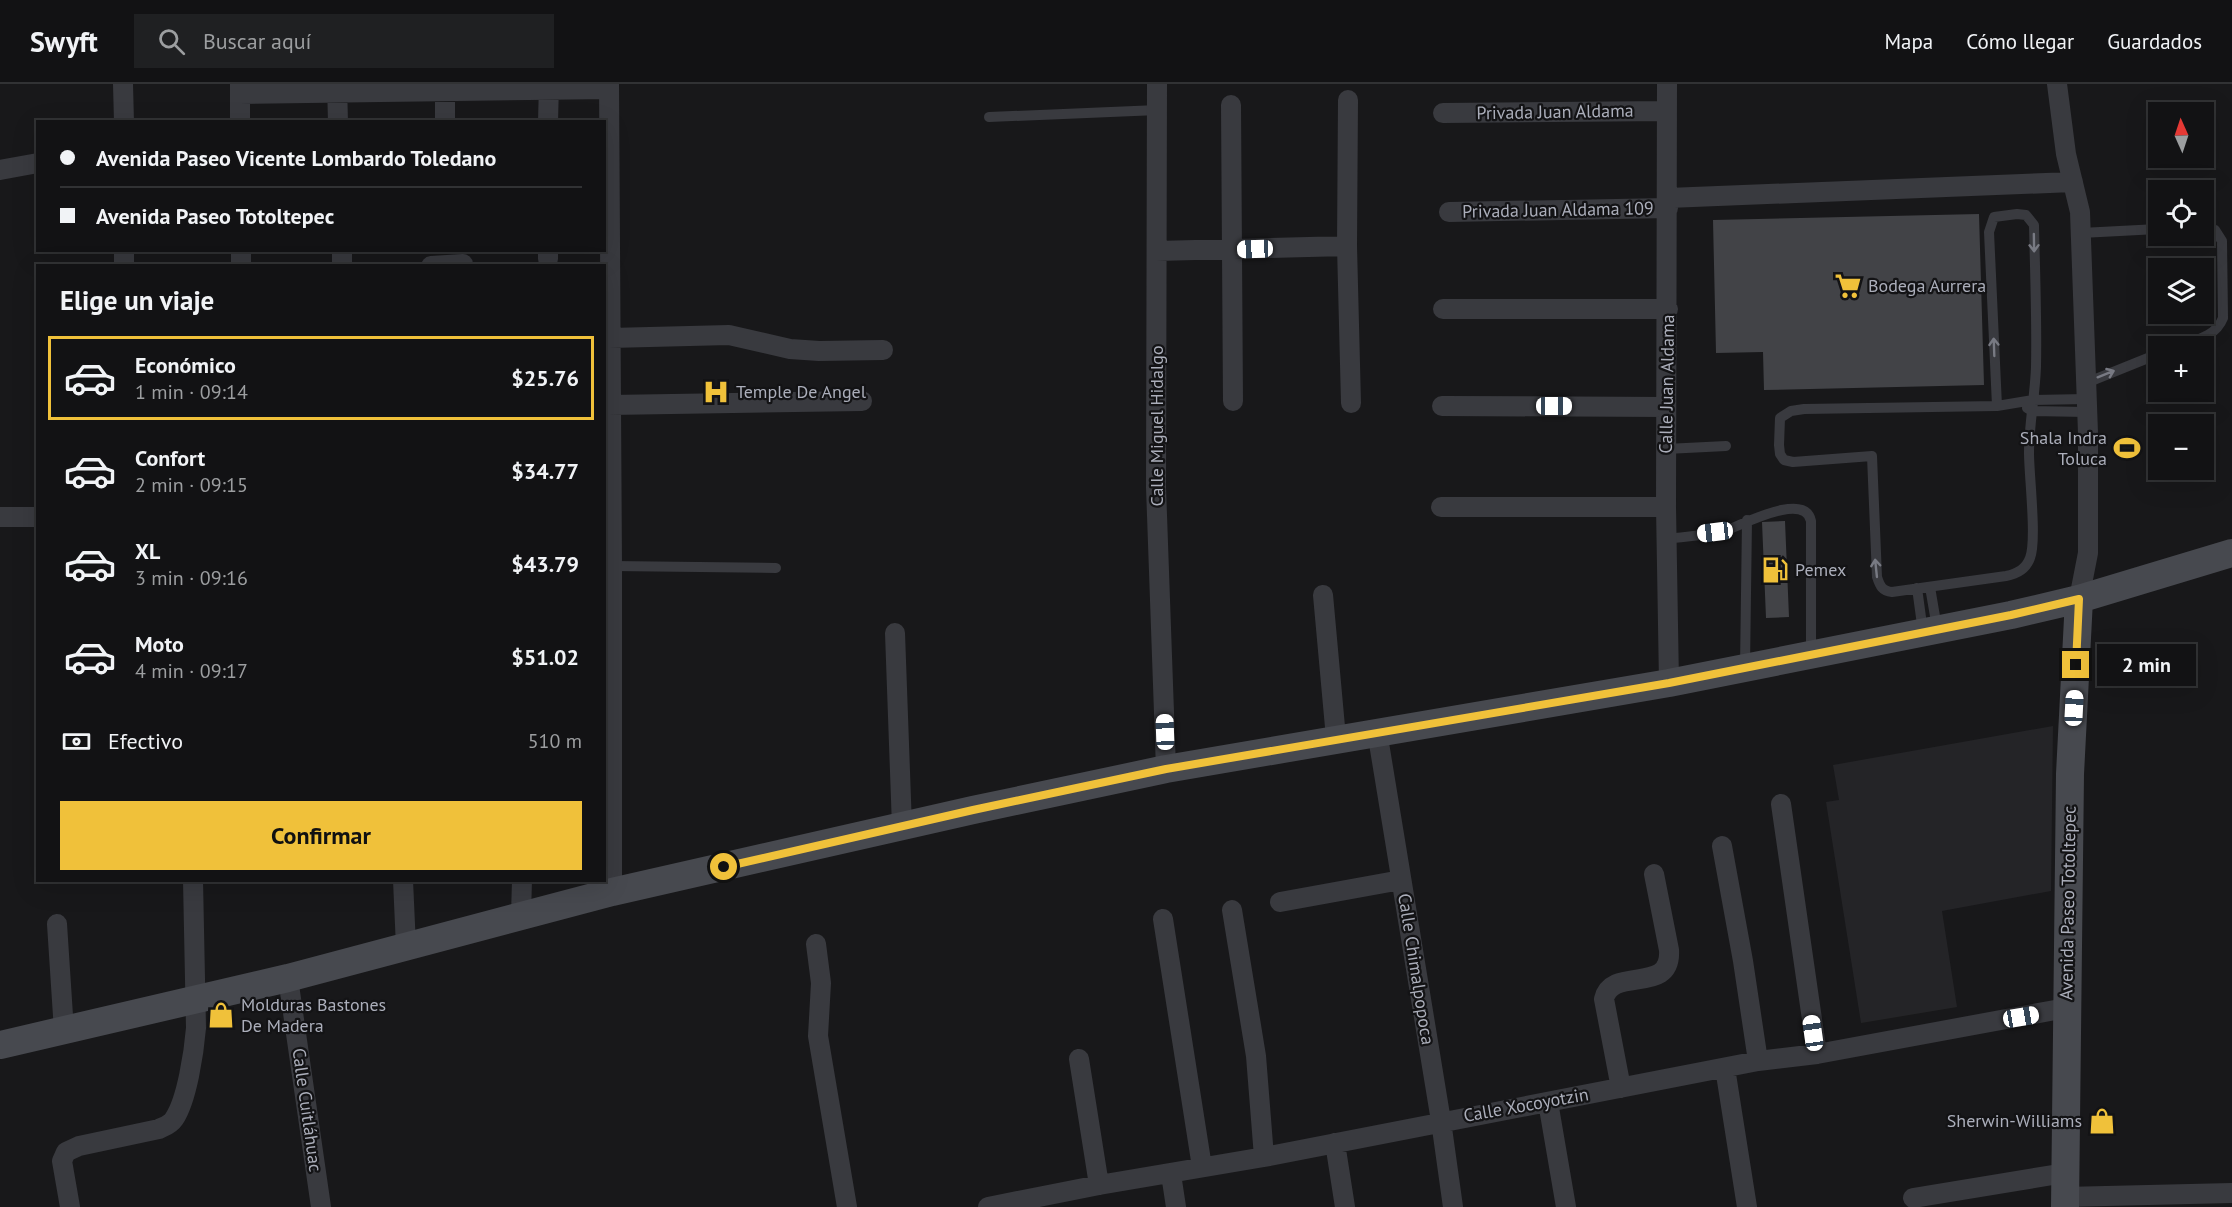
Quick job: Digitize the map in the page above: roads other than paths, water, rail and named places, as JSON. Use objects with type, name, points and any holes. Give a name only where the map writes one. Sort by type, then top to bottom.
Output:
[{"type":"main road","points":[[0,1045],[288,978],[612,892],[902,827],[1166,769],[1336,738],[1669,683],[1811,656],[2079,599],[2232,553]]},
{"type":"main road","name":"Avenida Paseo Totoltepec","points":[[2065,1192],[2070,774],[2079,599]]},
{"type":"street","points":[[123,84],[124,120]]},
{"type":"street","name":"Calle Miguel Hidalgo","points":[[1157,84],[1156,487],[1166,769]]},
{"type":"street","name":"Calle Juan Aldama","points":[[1667,84],[1666,538],[1669,683]]},
{"type":"street","points":[[2063,84],[2066,154],[2079,200],[2081,233],[2088,553],[2079,599]]},
{"type":"street","points":[[240,120],[240,89],[609,86],[608,349],[612,566],[612,892]]},
{"type":"street","points":[[548,120],[549,87]]},
{"type":"street","points":[[337,88],[338,120]]},
{"type":"street","points":[[445,88],[445,120]]},
{"type":"street","points":[[1348,100],[1347,246],[1351,403]]},
{"type":"street","points":[[1231,105],[1233,401]]},
{"type":"street","name":"Privada Juan Aldama","points":[[1443,113],[1667,111]]},
{"type":"street","points":[[0,170],[36,163]]},
{"type":"street","name":"Privada Juan Aldama 109","points":[[1449,212],[2073,182]]},
{"type":"street","points":[[1157,251],[1347,246]]},
{"type":"street","points":[[1443,309],[1668,309]]},
{"type":"street","points":[[608,349],[729,335],[790,349],[883,350]]},
{"type":"street","points":[[610,405],[862,401]]},
{"type":"street","points":[[1442,406],[1666,407]]},
{"type":"street","points":[[1441,507],[1666,507]]},
{"type":"street","points":[[0,517],[36,517]]},
{"type":"street","points":[[1323,595],[1336,738]]},
{"type":"street","points":[[895,633],[902,827]]},
{"type":"street","name":"Calle Chimalpopoca","points":[[1377,731],[1453,1207]]},
{"type":"street","points":[[1781,804],[1817,1054]]},
{"type":"street","points":[[1722,846],[1758,1061]]},
{"type":"street","points":[[1621,1088],[1604,999],[1606,990],[1613,985],[1654,976],[1665,971],[1670,963],[1654,874]]},
{"type":"street","points":[[1280,902],[1401,880]]},
{"type":"street","points":[[70,1207],[63,1155],[70,1149],[159,1129],[168,1125],[178,1111],[194,1051],[196,1000],[193,882]]},
{"type":"street","points":[[403,882],[406,947]]},
{"type":"street","points":[[521,915],[522,882]]},
{"type":"street","points":[[1232,910],[1256,1056],[1264,1157]]},
{"type":"street","points":[[1163,919],[1202,1167]]},
{"type":"street","points":[[57,924],[64,1030]]},
{"type":"street","points":[[816,944],[820,983],[818,1036],[847,1207]]},
{"type":"street","name":"Calle Cuitláhuac","points":[[288,978],[321,1207]]},
{"type":"street","name":"Calle Xocoyotzin","points":[[1000,1206],[1099,1185],[1264,1157],[1758,1061],[1817,1054],[2066,1008]]},
{"type":"street","points":[[1079,1059],[1099,1185]]},
{"type":"street","points":[[1725,1068],[1747,1207]]},
{"type":"street","points":[[1548,1102],[1566,1207]]},
{"type":"street","points":[[1335,1143],[1345,1207]]},
{"type":"street","points":[[1171,1174],[1176,1207]]},
{"type":"street","points":[[1913,1198],[2065,1192],[2232,1193]]},
{"type":"lane","points":[[988,117],[1158,110]]},
{"type":"lane","points":[[1997,406],[1989,232],[1991,221],[1998,216],[2026,215],[2034,225],[2036,366],[2033,406],[2029,452],[2031,556],[2025,567],[2017,574],[2006,576],[1892,592],[1885,591],[1880,586],[1875,555],[1872,456],[1793,462],[1784,460],[1780,454],[1780,418],[1791,411],[1804,409],[1997,406],[2019,404],[2033,406],[2086,398],[2148,360]]},
{"type":"lane","points":[[2081,233],[2148,230]]},
{"type":"lane","points":[[2205,336],[2220,327],[2223,318],[2222,241],[2214,230]]},
{"type":"lane","points":[[1666,449],[1726,446]]},
{"type":"lane","points":[[1666,538],[1722,531],[1747,520],[1782,510],[1803,510],[1810,516],[1811,656]]},
{"type":"lane","points":[[1744,669],[1747,520]]},
{"type":"lane","points":[[612,566],[776,568]]},
{"type":"lane","points":[[1930,586],[1930,631]]},
{"type":"lane","points":[[1917,588],[1930,631]]},
{"type":"place","name":"Bodega Aurrera","points":[[1848,286]]},
{"type":"place","name":"Temple De Angel","points":[[716,392]]},
{"type":"place","name":"Shala Indra Toluca","points":[[2127,448]]},
{"type":"place","name":"Pemex","points":[[1775,570]]},
{"type":"place","name":"Molduras Bastones De Madera","points":[[221,1015]]},
{"type":"place","name":"Sherwin-Williams","points":[[2102,1121]]}]
